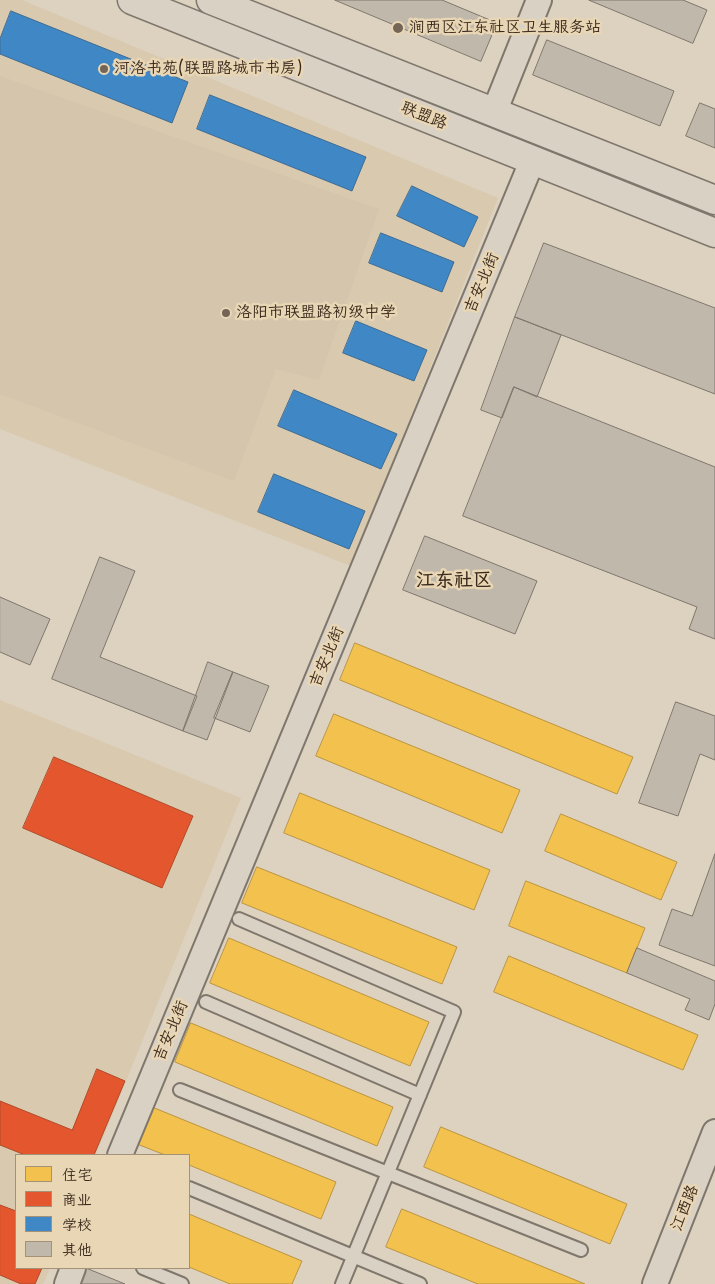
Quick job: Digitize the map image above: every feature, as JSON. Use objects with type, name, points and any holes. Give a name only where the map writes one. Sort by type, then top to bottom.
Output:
[{"type":"main road","name":"联盟路","points":[[132,0],[715,233]]},
{"type":"main road","name":"联盟路","points":[[211,0],[715,200]]},
{"type":"street","points":[[495,113],[498,100],[539,0]]},
{"type":"street","name":"吉安北街","points":[[120,1154],[533,160]]},
{"type":"street","name":"江西路","points":[[655,1284],[715,1132]]},
{"type":"street","points":[[66,1284],[73,1269]]},
{"type":"lane","points":[[239,919],[454,1012],[342,1284]]},
{"type":"lane","points":[[206,1002],[420,1095]]},
{"type":"lane","points":[[180,1090],[581,1250]]},
{"type":"lane","points":[[190,1188],[420,1284]]},
{"type":"lane","points":[[145,1269],[182,1284]]},
{"type":"shaded area","name":"洛阳市联盟路初级中学","points":[[0,0],[22,0],[498,198],[351,566],[0,429]]},
{"type":"shaded area","points":[[0,76],[379,209],[319,380],[276,369],[234,481],[0,394]]},
{"type":"shaded area","points":[[0,700],[241,798],[96,1154],[15,1154],[15,1269],[50,1269],[43,1284],[0,1284]]},
{"type":"building: 住宅","points":[[355,643],[633,757],[617,794],[340,680]]},
{"type":"building: 住宅","points":[[334,714],[520,790],[502,833],[316,756]]},
{"type":"building: 住宅","points":[[300,793],[490,870],[474,910],[284,833]]},
{"type":"building: 住宅","points":[[561,814],[677,862],[661,900],[545,851]]},
{"type":"building: 住宅","points":[[257,867],[457,947],[442,984],[242,903]]},
{"type":"building: 住宅","points":[[526,881],[645,928],[627,973],[509,926]]},
{"type":"building: 住宅","points":[[229,938],[429,1022],[410,1066],[210,983]]},
{"type":"building: 住宅","points":[[509,956],[698,1035],[683,1070],[494,992]]},
{"type":"building: 住宅","points":[[191,1023],[393,1107],[377,1146],[175,1062]]},
{"type":"building: 住宅","points":[[152,1107],[336,1182],[321,1219],[190,1165],[190,1154],[162,1154],[137,1144]]},
{"type":"building: 住宅","points":[[441,1127],[627,1204],[610,1244],[424,1167]]},
{"type":"building: 住宅","points":[[402,1209],[585,1284],[478,1284],[386,1247]]},
{"type":"building: 住宅","points":[[190,1214],[302,1261],[292,1284],[230,1284],[190,1267]]},
{"type":"building: 商业","points":[[54,757],[193,816],[162,888],[23,828]]},
{"type":"building: 商业","points":[[97,1069],[125,1081],[94,1154],[22,1154],[0,1145],[0,1101],[72,1130]]},
{"type":"building: 商业","points":[[0,1205],[15,1211],[15,1269],[42,1269],[35,1284],[21,1284],[0,1275]]},
{"type":"building: 学校","points":[[11,11],[188,82],[172,123],[0,54],[0,39]]},
{"type":"building: 学校","points":[[210,95],[366,157],[352,191],[197,129]]},
{"type":"building: 学校","points":[[412,186],[478,217],[464,247],[397,216]]},
{"type":"building: 学校","points":[[381,233],[454,262],[442,292],[369,263]]},
{"type":"building: 学校","points":[[356,321],[427,350],[414,381],[343,353]]},
{"type":"building: 学校","points":[[294,390],[397,434],[381,469],[278,426]]},
{"type":"building: 学校","points":[[274,474],[365,511],[349,549],[258,512]]},
{"type":"building: 其他","points":[[335,0],[442,0],[497,23],[481,61]]},
{"type":"building: 其他","points":[[589,0],[683,0],[707,10],[693,43]]},
{"type":"building: 其他","points":[[547,40],[674,91],[660,126],[533,75]]},
{"type":"building: 其他","points":[[700,103],[715,109],[715,148],[686,136]]},
{"type":"building: 其他","points":[[544,243],[715,308],[715,394],[515,317]]},
{"type":"building: 其他","points":[[515,317],[561,335],[537,397],[514,387],[502,418],[481,410]]},
{"type":"building: 其他","points":[[514,387],[715,467],[715,639],[689,629],[697,607],[463,516]]},
{"type":"building: 其他","points":[[425,536],[537,581],[515,634],[403,590]]},
{"type":"building: 其他","points":[[100,557],[135,571],[100,657],[197,696],[183,731],[52,679]]},
{"type":"building: 其他","points":[[0,597],[50,619],[30,665],[0,652]]},
{"type":"building: 其他","points":[[208,662],[233,672],[207,740],[183,731]]},
{"type":"building: 其他","points":[[233,672],[269,686],[250,732],[214,718]]},
{"type":"building: 其他","points":[[676,702],[715,716],[715,760],[700,754],[678,816],[639,803]]},
{"type":"building: 其他","points":[[715,854],[715,966],[659,945],[672,909],[692,916]]},
{"type":"building: 其他","points":[[637,948],[715,981],[715,1004],[709,1020],[685,1010],[690,999],[627,973]]},
{"type":"building: 其他","points":[[86,1269],[88,1269],[125,1284],[80,1284]]},
{"type":"place","name":"涧西区江东社区卫生服务站","points":[[398,28]]},
{"type":"place","name":"河洛书苑(联盟路城市书房)","points":[[104,69]]},
{"type":"place","name":"洛阳市联盟路初级中学","points":[[226,313]]},
{"type":"district","name":"江东社区","points":[[454,581]]}]
